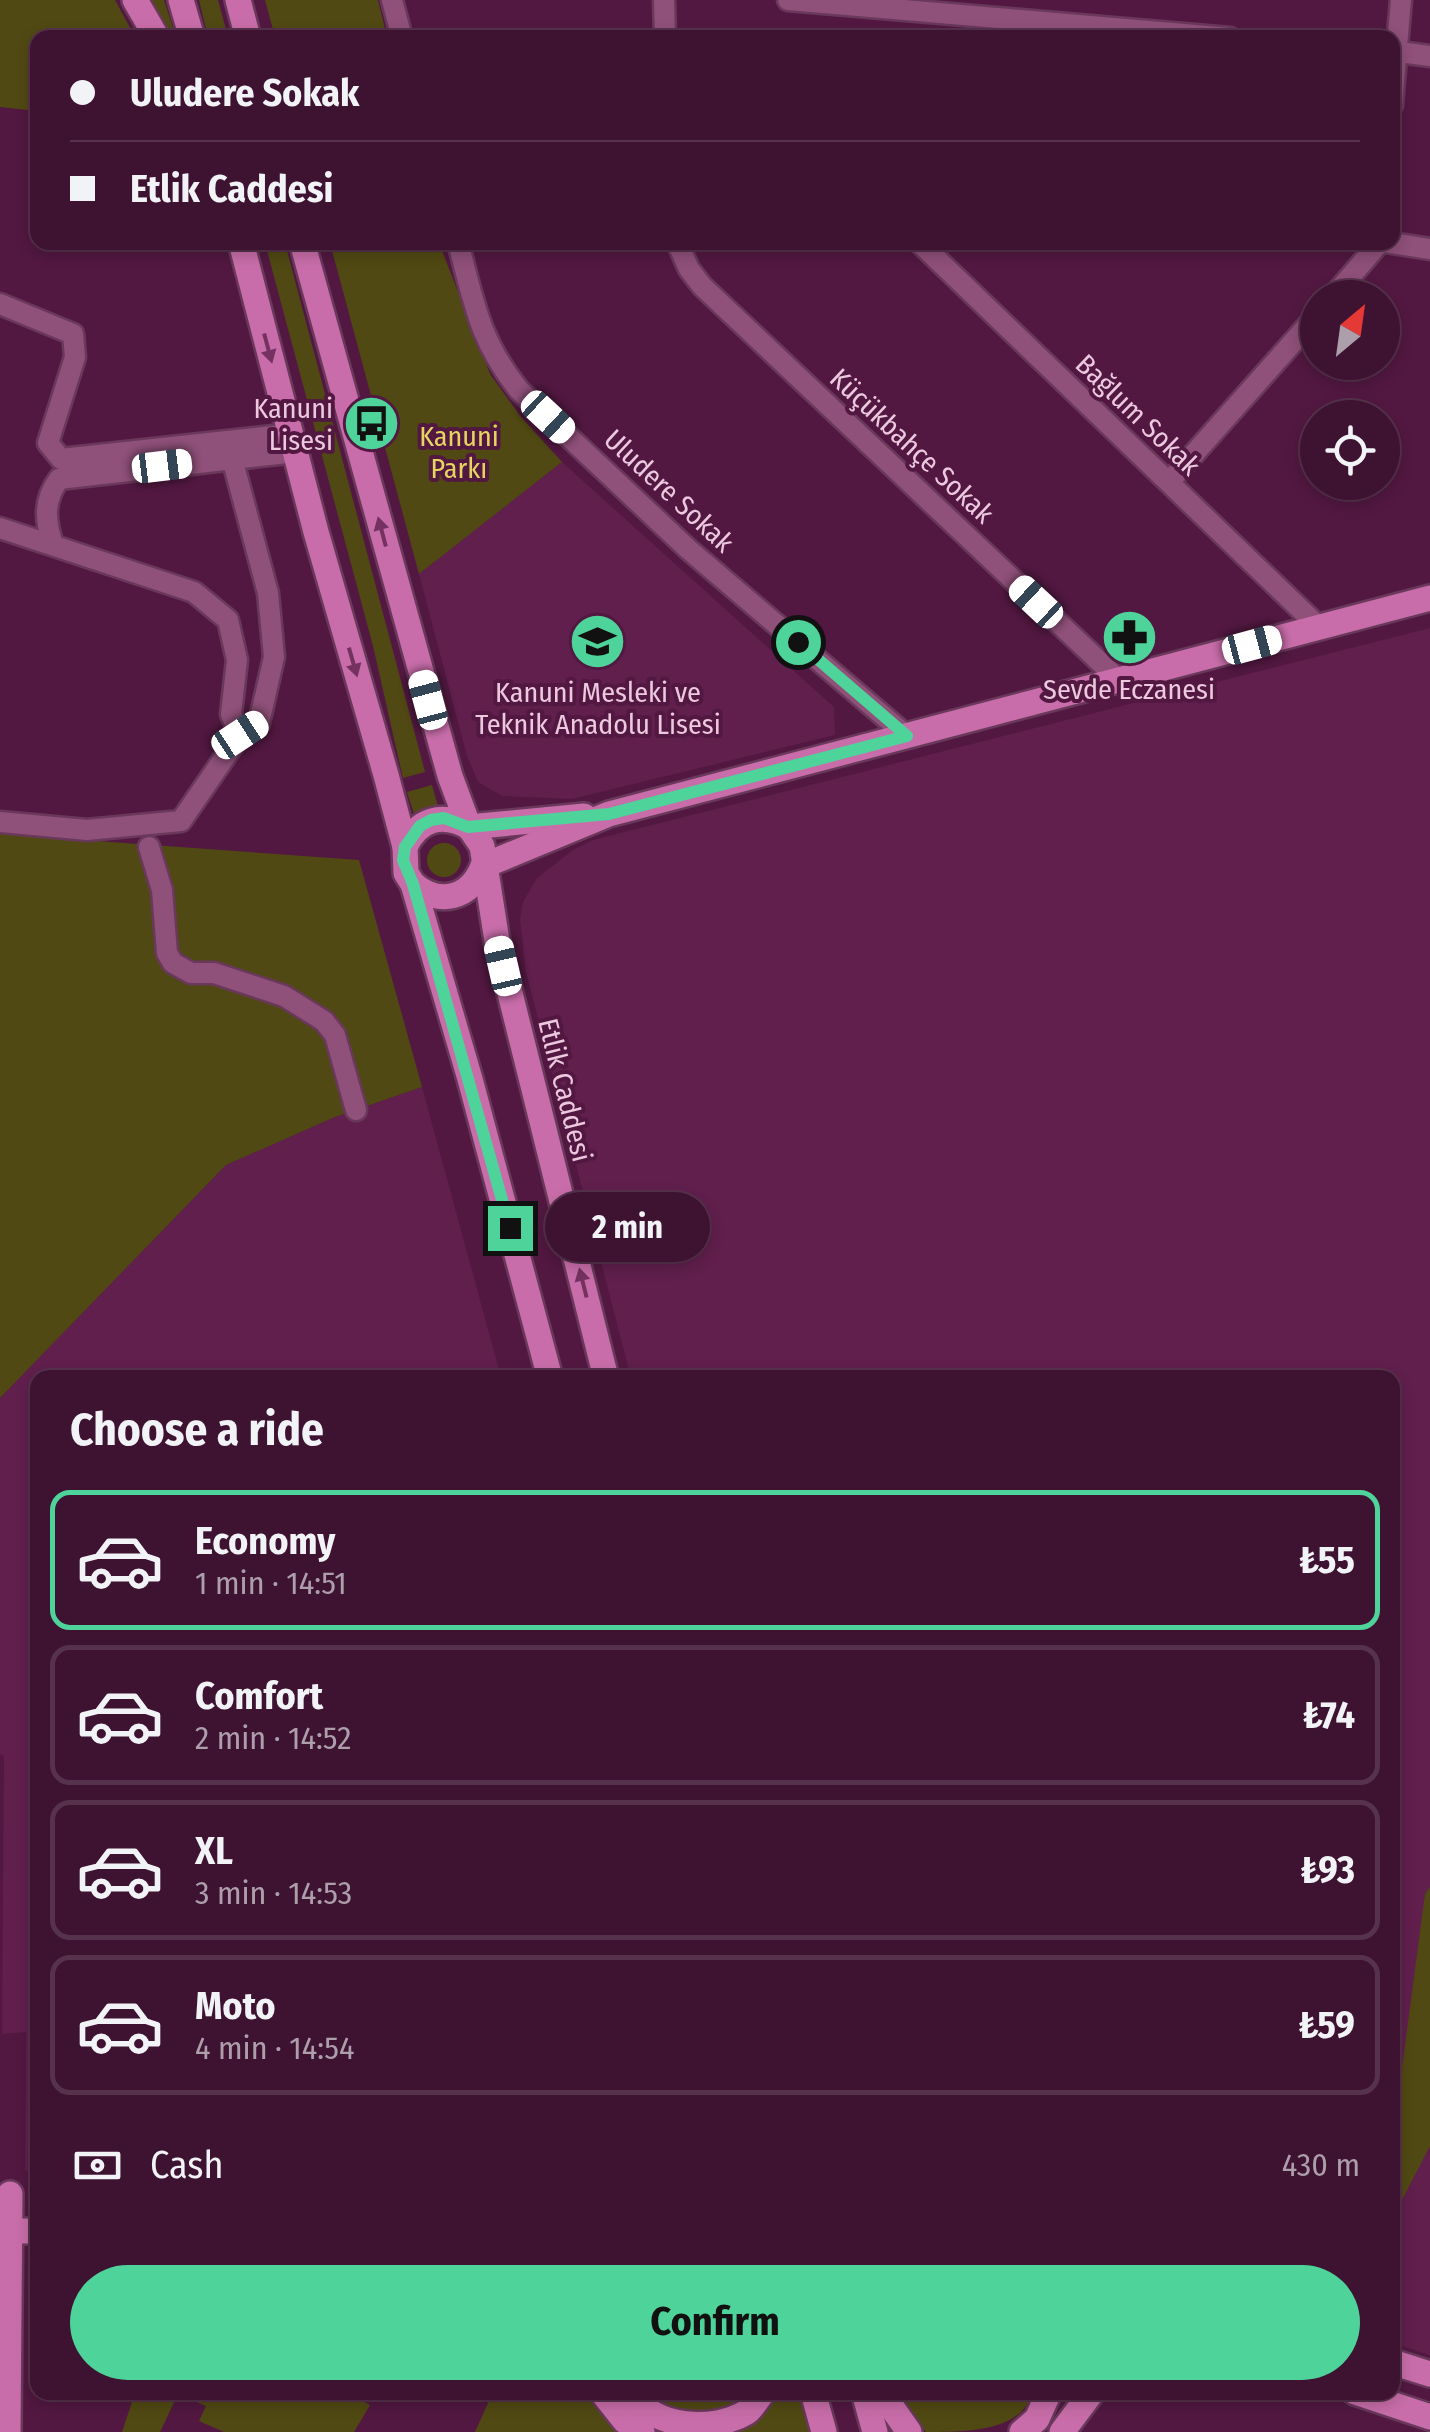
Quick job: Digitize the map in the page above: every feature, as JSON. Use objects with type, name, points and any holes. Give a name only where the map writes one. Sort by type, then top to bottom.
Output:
[{"type":"main road","points":[[135,0],[152,30]]},
{"type":"main road","points":[[182,0],[190,30]]},
{"type":"main road","points":[[238,0],[246,30]]},
{"type":"main road","points":[[243,250],[405,847],[403,860],[470,1079],[548,1370]]},
{"type":"main road","name":"Etlik Caddesi","points":[[304,250],[450,776],[468,827],[482,846],[505,975],[604,1370]]},
{"type":"main road","points":[[413,884],[434,897],[447,898],[470,888],[483,866],[609,814],[1430,598]]},
{"type":"main road","points":[[405,847],[420,826],[431,820],[444,818],[468,827],[609,814]]},
{"type":"main road","points":[[8,2432],[5,2194],[30,2195]]},
{"type":"main road","points":[[5,2231],[30,2232]]},
{"type":"main road","points":[[1400,2365],[1430,2374]]},
{"type":"main road","points":[[608,2400],[625,2421],[642,2432]]},
{"type":"main road","points":[[636,2400],[661,2418],[689,2429],[722,2426],[747,2412],[757,2400]]},
{"type":"main road","points":[[815,2400],[824,2432]]},
{"type":"main road","points":[[866,2400],[875,2432]]},
{"type":"main road","points":[[887,2400],[909,2432]]},
{"type":"main road","points":[[1022,2432],[1038,2419],[1046,2400]]},
{"type":"main road","points":[[1062,2432],[1086,2400]]},
{"type":"main road","points":[[1377,2400],[1430,2418]]},
{"type":"street","points":[[392,0],[400,30]]},
{"type":"street","points":[[664,0],[664,30]]},
{"type":"street","points":[[788,0],[1137,30]]},
{"type":"street","points":[[1397,30],[1401,0]]},
{"type":"street","points":[[1400,52],[1430,56]]},
{"type":"street","points":[[1400,245],[1430,250]]},
{"type":"street","name":"Uludere Sokak","points":[[460,250],[483,336],[497,363],[519,390],[688,549],[907,736]]},
{"type":"street","name":"Küçükbahçe Sokak","points":[[681,250],[702,286],[1120,681]]},
{"type":"street","name":"Bağlum Sokak","points":[[927,250],[1319,627]]},
{"type":"street","points":[[1348,280],[1375,250]]},
{"type":"street","points":[[0,304],[73,334],[75,357],[48,444],[61,458],[293,443]]},
{"type":"street","points":[[1169,482],[1300,334]]},
{"type":"street","points":[[53,545],[45,521],[49,492],[58,479],[232,458],[293,443]]},
{"type":"street","points":[[0,822],[87,830],[181,821],[240,735],[259,723],[274,657],[268,593],[232,458]]},
{"type":"street","points":[[0,528],[194,592],[228,620],[237,660],[231,714],[240,735]]},
{"type":"street","points":[[149,847],[162,890],[167,953],[174,964],[191,973],[214,973],[284,996],[324,1021],[335,1035],[356,1110]]},
{"type":"shaded area","name":"Kanuni Mesleki ve Teknik Anadolu Lisesi","points":[[562,462],[834,707],[835,735],[572,799],[502,796],[478,782],[467,756],[419,574]]},
{"type":"shaded area","points":[[1430,628],[1430,2355],[1400,2346],[1400,1370],[629,1370],[526,972],[520,919],[523,902],[537,878],[593,840]]},
{"type":"shaded area","points":[[422,1087],[499,1370],[30,1370],[30,2171],[25,2171],[26,2032],[2,2034],[0,1398],[226,1165],[335,1117]]},
{"type":"green space","points":[[0,0],[115,0],[131,30],[30,30],[30,110],[0,107]]},
{"type":"green space","points":[[149,0],[164,0],[174,30],[165,30]]},
{"type":"green space","points":[[199,0],[218,0],[226,30],[206,30]]},
{"type":"green space","points":[[265,0],[378,0],[385,30],[273,30]]},
{"type":"green space","points":[[267,250],[287,250],[425,772],[403,778],[373,646]]},
{"type":"green space","name":"Kanuni Parkı","points":[[332,250],[442,250],[490,374],[521,417],[562,462],[419,574]]},
{"type":"green space","points":[[432,785],[439,810],[415,817],[407,792]]},
{"type":"green space","points":[[0,834],[359,860],[422,1087],[335,1117],[226,1165],[0,1398]]},
{"type":"green space","points":[[444,843],[456,848],[461,860],[456,872],[444,877],[432,872],[427,860],[432,848]]},
{"type":"green space","points":[[1430,1887],[1430,2146],[1400,2204],[1400,2076],[1425,1894]]},
{"type":"green space","points":[[133,2400],[175,2400],[160,2432],[122,2432]]},
{"type":"green space","points":[[192,2400],[361,2400],[370,2405],[354,2432],[224,2432],[199,2421],[206,2406]]},
{"type":"green space","points":[[489,2400],[594,2400],[606,2419],[624,2432],[475,2432]]},
{"type":"green space","points":[[652,2400],[743,2400],[721,2416],[671,2412]]},
{"type":"green space","points":[[762,2400],[806,2400],[813,2432],[727,2432]]},
{"type":"green space","points":[[898,2400],[1029,2400],[1017,2416],[990,2427],[926,2432]]},
{"type":"place","name":"Kanuni Lisesi","points":[[372,424]]},
{"type":"place","name":"Sevde Eczanesi","points":[[1129,638]]},
{"type":"place","name":"Kanuni Mesleki ve Teknik Anadolu Lisesi","points":[[598,641]]},
{"type":"route","points":[[510,1228],[459,1041],[413,884],[406,873],[403,860],[410,835],[431,820],[444,818],[468,827],[609,814],[907,736],[798,642]]}]
